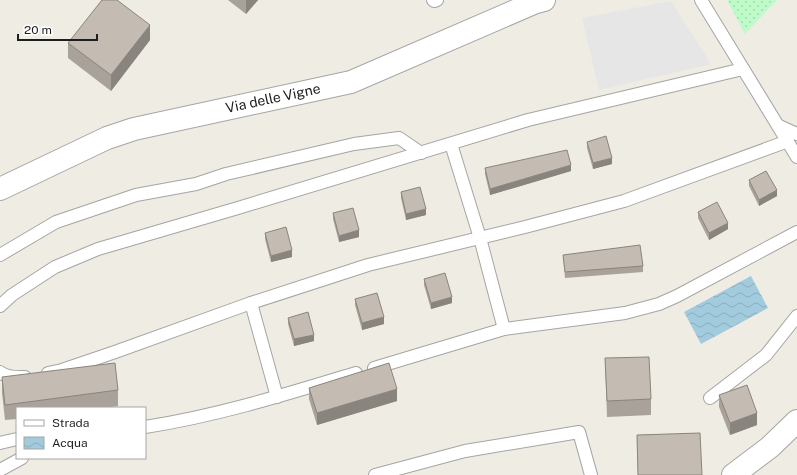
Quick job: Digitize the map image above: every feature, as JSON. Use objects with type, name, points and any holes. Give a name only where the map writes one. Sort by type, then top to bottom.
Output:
[{"type":"street","name":"Via delle Vigne","points":[[0,189],[107,138],[134,129],[351,82],[538,1]]},
{"type":"street","points":[[733,475],[770,446],[797,421]]},
{"type":"lane","points":[[432,0],[437,0]]},
{"type":"lane","points":[[701,0],[779,126],[792,137],[797,157]]},
{"type":"lane","points":[[0,306],[12,295],[55,267],[98,249],[528,120],[743,68]]},
{"type":"lane","points":[[1,374],[15,378],[35,376],[62,370],[251,303],[368,265],[525,227],[624,201],[792,137]]},
{"type":"lane","points":[[0,255],[56,222],[136,195],[196,184],[226,174],[354,144],[399,138],[421,153]]},
{"type":"lane","points":[[451,144],[480,238],[504,329]]},
{"type":"lane","points":[[146,427],[174,422],[278,397],[504,329],[625,313],[659,304],[684,293],[797,232]]},
{"type":"lane","points":[[251,303],[278,397]]},
{"type":"lane","points":[[710,398],[766,355],[797,316]]},
{"type":"lane","points":[[375,475],[465,451],[579,432],[591,475]]},
{"type":"lane","points":[[0,443],[16,439]]},
{"type":"lane","points":[[0,470],[20,459]]},
{"type":"green space","points":[[727,0],[777,0],[745,34]]},
{"type":"shaded area","points":[[671,1],[711,64],[599,90],[582,18]]},
{"type":"water","points":[[751,276],[768,308],[701,344],[684,312]]},
{"type":"building","points":[[102,0],[117,0],[150,25],[111,75],[68,43]]},
{"type":"building","points":[[606,136],[612,158],[593,163],[587,142]]},
{"type":"building","points":[[567,150],[571,165],[490,189],[485,168]]},
{"type":"building","points":[[766,171],[777,190],[759,200],[749,180]]},
{"type":"building","points":[[420,187],[426,209],[406,214],[401,192]]},
{"type":"building","points":[[717,202],[728,223],[709,233],[698,212]]},
{"type":"building","points":[[353,208],[359,230],[339,236],[333,213]]},
{"type":"building","points":[[286,227],[292,250],[271,256],[265,233]]},
{"type":"building","points":[[640,245],[643,266],[565,272],[563,255]]},
{"type":"building","points":[[445,273],[452,297],[431,303],[424,279]]},
{"type":"building","points":[[377,293],[384,317],[362,323],[355,299]]},
{"type":"building","points":[[308,312],[314,335],[294,339],[288,318]]},
{"type":"building","points":[[649,357],[651,399],[607,401],[605,358]]},
{"type":"building","points":[[115,363],[118,390],[5,405],[2,377]]},
{"type":"building","points":[[389,363],[397,389],[317,413],[309,388]]},
{"type":"building","points":[[747,385],[757,413],[730,423],[719,395]]},
{"type":"building","points":[[700,433],[702,475],[638,475],[637,435]]}]
